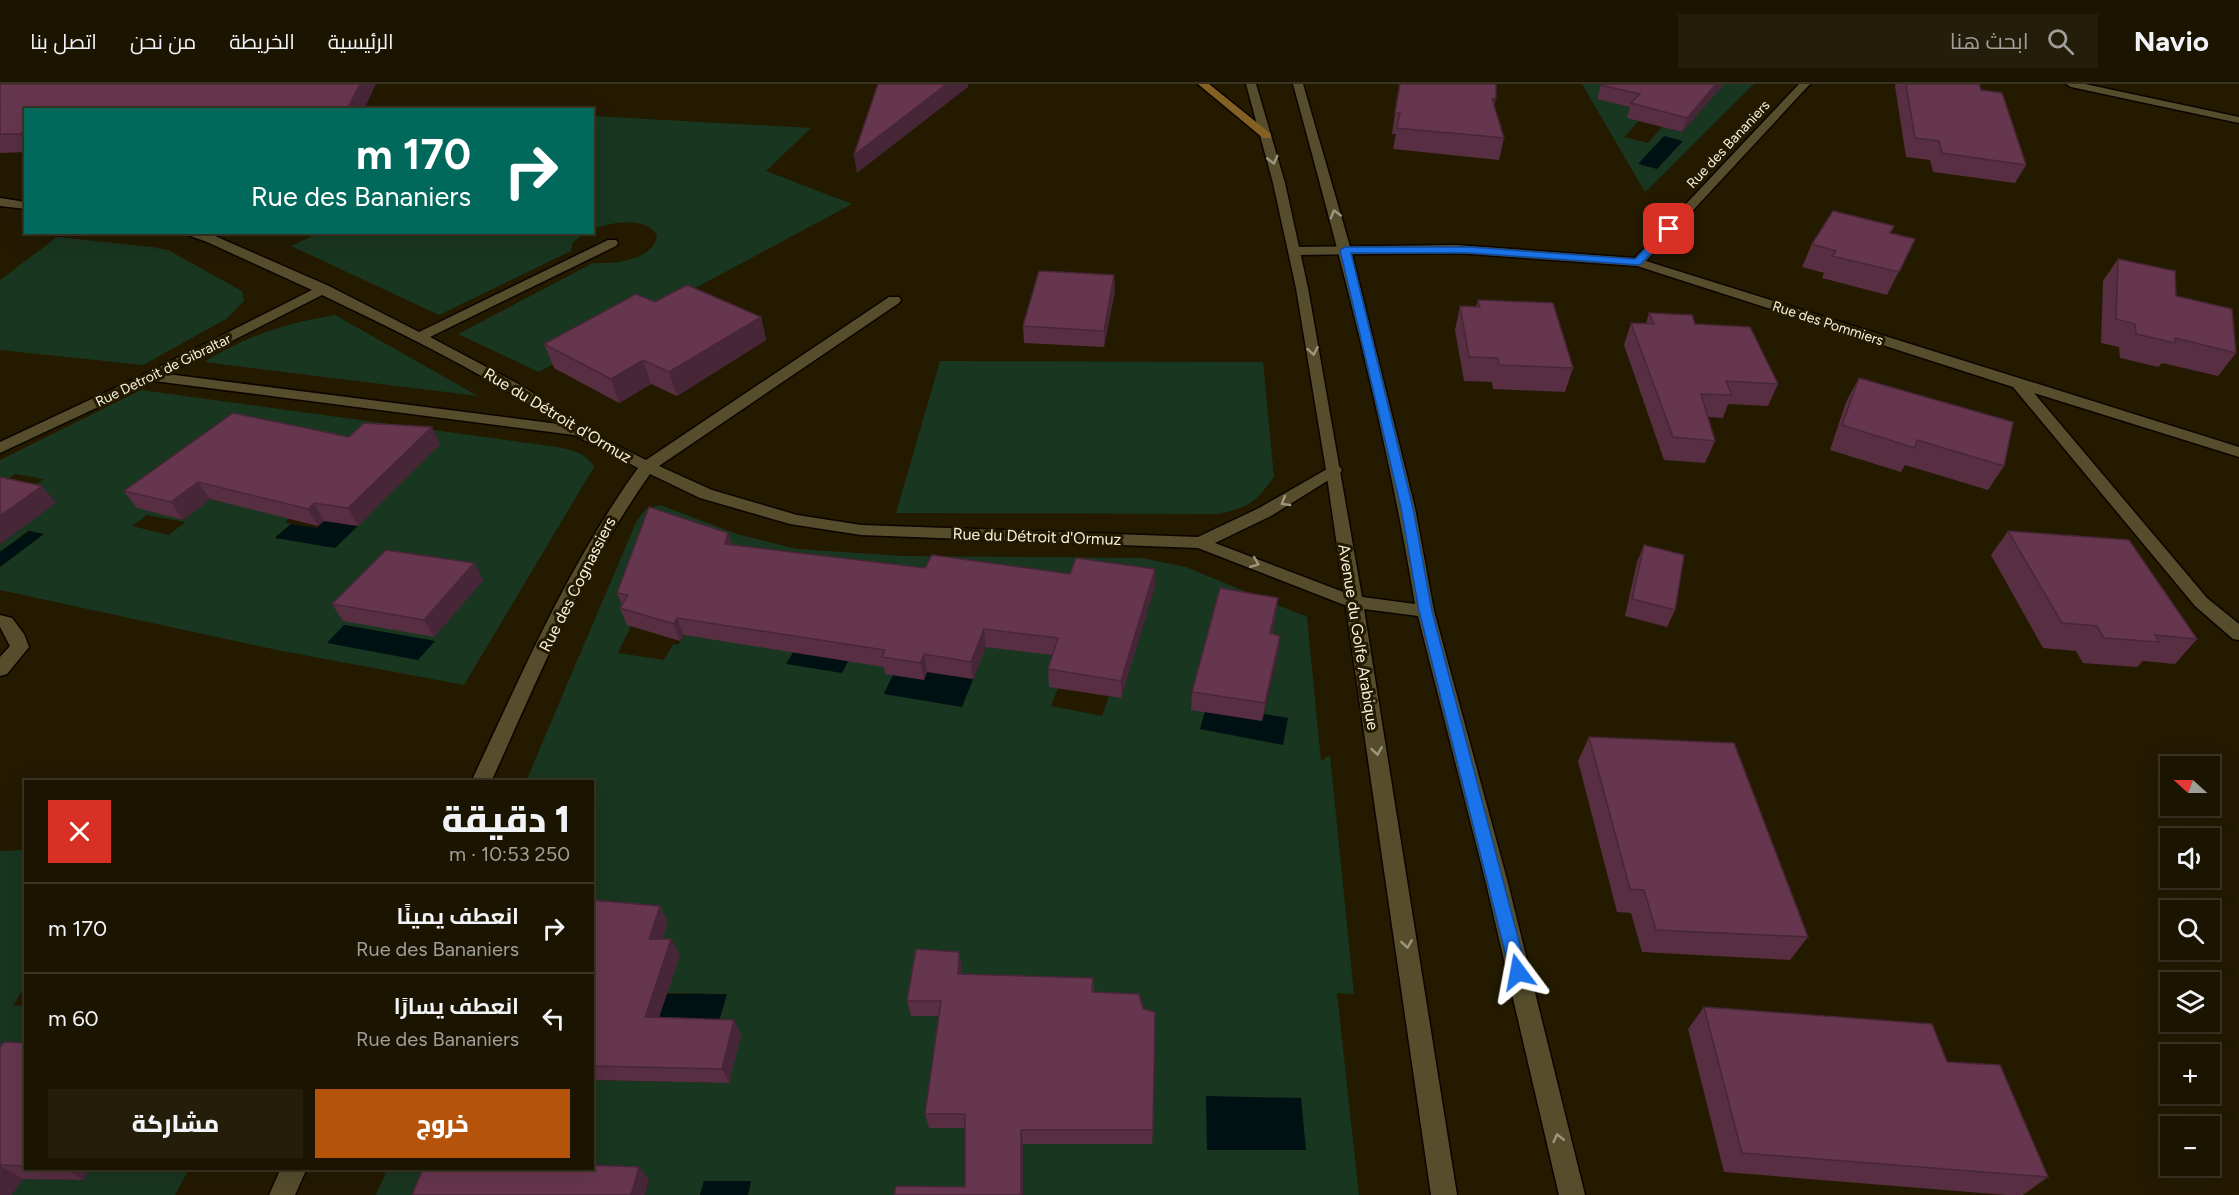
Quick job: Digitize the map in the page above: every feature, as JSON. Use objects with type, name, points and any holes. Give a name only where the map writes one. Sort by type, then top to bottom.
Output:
[{"type":"main road","points":[[1203,84],[1267,136]]},
{"type":"street","name":"Avenue du Golfe Arabique","points":[[1251,84],[1267,136],[1294,251],[1334,470],[1444,1195]]},
{"type":"street","points":[[1298,84],[1345,250],[1407,508],[1425,611],[1497,883],[1572,1195]]},
{"type":"street","name":"Rue des Bananiers","points":[[1638,262],[1804,84]]},
{"type":"street","points":[[2071,84],[2239,120]]},
{"type":"street","points":[[0,202],[24,206]]},
{"type":"street","name":"Rue du Détroit d'Ormuz","points":[[193,234],[211,239],[324,289],[519,390],[579,432],[676,482],[725,500],[796,520],[834,526],[905,532],[1100,537],[1200,543],[1353,602],[1425,611]]},
{"type":"street","points":[[419,337],[612,243]]},
{"type":"street","points":[[1294,251],[1485,250],[1638,262]]},
{"type":"street","name":"Rue des Pommiers","points":[[1638,262],[2239,452]]},
{"type":"street","name":"Rue Detroit de Gibraltar","points":[[0,448],[152,376],[324,289]]},
{"type":"street","name":"Rue des Cognassiers","points":[[481,780],[589,555],[622,499],[647,467],[894,300]]},
{"type":"street","points":[[152,376],[579,432]]},
{"type":"street","points":[[2018,384],[2201,602],[2239,634]]},
{"type":"street","name":"Rue du Détroit d'Ormuz","points":[[1200,543],[1265,512],[1334,470]]},
{"type":"street","points":[[0,621],[6,622],[11,628],[20,647],[0,669]]},
{"type":"street","points":[[282,1195],[293,1170]]},
{"type":"green space","points":[[1582,84],[1754,84],[1645,192]],"holes":[[[1598,99],[1704,107],[1682,132],[1662,127],[1648,143],[1624,137],[1639,121],[1636,108]]]},
{"type":"green space","points":[[594,116],[811,128],[766,171],[852,204],[539,372],[458,334],[593,263],[611,263],[640,256],[654,244],[657,236],[652,229],[637,223],[594,229]]},
{"type":"green space","points":[[317,234],[584,234],[573,242],[571,251],[439,315],[291,246]]},
{"type":"green space","points":[[57,237],[168,250],[242,291],[244,301],[226,319],[143,365],[0,350],[0,280]]},
{"type":"green space","points":[[335,315],[478,396],[204,362],[235,345],[267,332]]},
{"type":"green space","points":[[940,361],[1263,362],[1274,477],[1262,493],[1250,503],[1218,514],[896,513]]},
{"type":"green space","points":[[141,390],[557,447],[583,455],[594,467],[464,685],[277,650],[0,590],[0,567],[43,534],[28,531],[0,552],[0,544],[55,503],[20,496],[44,479],[15,474],[0,484],[0,460]],"holes":[[[374,440],[440,444],[335,548],[275,537],[291,524],[285,522]],[[302,443],[226,503],[210,499],[183,520],[149,510]],[[147,515],[184,522],[169,535],[132,526]],[[344,625],[434,641],[434,642],[328,643]]]},
{"type":"green space","points":[[660,505],[737,534],[797,549],[904,556],[1142,558],[1186,567],[1307,617],[1321,761],[1330,755],[1354,994],[1337,993],[1359,1195],[748,1195],[751,1181],[704,1181],[700,1195],[645,1195],[649,1180],[432,1195],[376,1195],[387,1170],[594,1170],[594,1080],[729,1083],[715,1034],[727,994],[667,993],[679,955],[657,954],[667,922],[594,917],[594,780],[526,780],[637,520],[646,509]],"holes":[[[1010,583],[962,707],[884,693],[893,675],[885,673]],[[1154,586],[1121,698],[1109,696],[1102,716],[1051,706],[1058,688],[1059,655],[1047,654]],[[707,600],[678,645],[673,644],[664,660],[618,653],[631,626]],[[864,631],[787,663],[794,651]],[[1278,654],[1264,714],[1288,718],[1200,729],[1205,712]]]},
{"type":"green space","points":[[24,850],[24,988],[13,1005],[24,1006],[24,1058],[0,1093],[0,851]]},
{"type":"green space","points":[[90,1170],[188,1170],[175,1195],[0,1195],[0,1178],[83,1180]]},
{"type":"shaded area","points":[[1664,136],[1683,141],[1657,169],[1638,164]]},
{"type":"shaded area","points":[[324,521],[358,526],[335,548],[275,538],[291,524],[317,528]]},
{"type":"shaded area","points":[[29,531],[44,534],[0,567],[0,552]]},
{"type":"shaded area","points":[[344,625],[435,641],[418,660],[327,643]]},
{"type":"shaded area","points":[[864,631],[842,673],[786,664],[794,651]]},
{"type":"shaded area","points":[[927,672],[973,679],[962,707],[884,694],[893,675]]},
{"type":"shaded area","points":[[1205,712],[1262,720],[1264,714],[1288,718],[1283,745],[1200,729]]},
{"type":"shaded area","points":[[648,994],[727,994],[715,1034],[635,1032]]},
{"type":"shaded area","points":[[1206,1096],[1301,1098],[1306,1150],[1207,1150]]},
{"type":"shaded area","points":[[704,1181],[751,1181],[748,1195],[700,1195]]},
{"type":"building","points":[[0,84],[360,84],[348,108],[24,108],[24,131],[20,134],[0,134]]},
{"type":"building","points":[[878,84],[947,84],[854,155]]},
{"type":"building","points":[[1400,84],[1496,84],[1496,98],[1492,99],[1504,138],[1397,128],[1400,113],[1395,113]]},
{"type":"building","points":[[1602,84],[1716,84],[1687,118],[1631,103],[1640,94]]},
{"type":"building","points":[[1906,84],[1979,84],[1981,90],[2002,93],[2026,165],[1942,153],[1939,141],[1915,138]]},
{"type":"building","points":[[1833,211],[1894,226],[1890,233],[1915,239],[1899,272],[1832,256],[1836,251],[1812,244]]},
{"type":"building","points":[[2118,259],[2175,271],[2176,296],[2232,309],[2236,353],[2175,338],[2175,343],[2136,334],[2135,324],[2116,319]]},
{"type":"building","points":[[1039,271],[1114,275],[1104,331],[1023,326]]},
{"type":"building","points":[[687,285],[761,317],[669,372],[643,360],[611,379],[544,344],[636,294],[655,302]]},
{"type":"building","points":[[1478,300],[1553,303],[1573,368],[1499,365],[1498,358],[1469,357],[1460,306],[1480,307]]},
{"type":"building","points":[[1649,313],[1692,315],[1695,324],[1750,327],[1778,384],[1726,381],[1732,395],[1701,394],[1715,441],[1673,437],[1631,323],[1654,324]]},
{"type":"building","points":[[1859,378],[2013,422],[2004,466],[1917,440],[1915,448],[1842,425]]},
{"type":"building","points":[[233,413],[349,437],[364,423],[432,427],[348,508],[314,503],[308,509],[198,482],[171,502],[124,491]]},
{"type":"building","points":[[0,477],[42,486],[0,516]]},
{"type":"building","points":[[649,507],[728,533],[725,544],[925,568],[932,555],[1070,574],[1076,558],[1155,569],[1121,681],[1048,669],[1058,638],[984,629],[971,662],[924,654],[921,663],[882,657],[885,650],[677,618],[674,624],[620,608],[628,595],[617,593]]},
{"type":"building","points":[[2008,531],[2129,540],[2197,639],[2155,635],[2159,642],[2104,638],[2097,626],[2062,623]]},
{"type":"building","points":[[1644,545],[1684,555],[1675,610],[1632,599]]},
{"type":"building","points":[[386,550],[474,563],[424,620],[332,604]]},
{"type":"building","points":[[1220,588],[1278,598],[1270,633],[1280,636],[1265,703],[1192,692]]},
{"type":"building","points":[[1589,737],[1734,743],[1808,937],[1656,930],[1644,890],[1630,889]]},
{"type":"building","points":[[594,900],[660,906],[649,939],[671,939],[645,1017],[734,1020],[722,1069],[594,1066]]},
{"type":"building","points":[[916,949],[959,952],[958,974],[1093,978],[1092,992],[1139,994],[1143,1009],[1155,1012],[1153,1130],[1021,1130],[1021,1195],[894,1195],[896,1186],[965,1187],[965,1114],[925,1114],[941,1001],[907,1001]]},
{"type":"building","points":[[1704,1007],[1932,1024],[1947,1062],[2000,1065],[2048,1177],[1742,1153]]},
{"type":"building","points":[[4,1042],[24,1043],[24,1166],[0,1165],[0,1047]]},
{"type":"building","points":[[594,1165],[639,1167],[631,1195],[412,1195],[422,1170],[594,1170]]},
{"type":"route","points":[[1518,972],[1497,883],[1425,611],[1407,508],[1345,250],[1470,250],[1638,262],[1669,229]]}]
